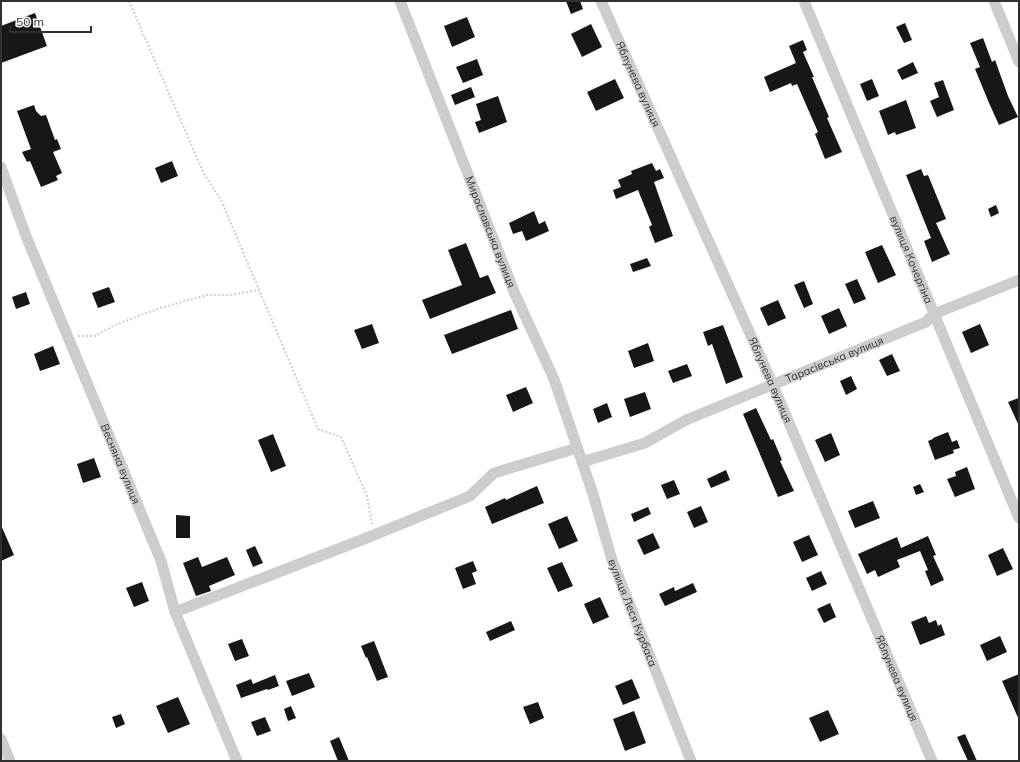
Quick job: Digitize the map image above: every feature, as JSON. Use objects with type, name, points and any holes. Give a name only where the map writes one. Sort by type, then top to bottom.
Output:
[{"type":"street","name":"Мирославська вулиця","points":[[400,1],[515,294],[554,380],[582,462]]},
{"type":"street","name":"Яблунева вулиця","points":[[602,1],[773,385],[932,761]]},
{"type":"street","name":"вулиця Кочергіна","points":[[804,1],[1019,518]]},
{"type":"street","points":[[994,1],[1019,62]]},
{"type":"street","name":"Весняна вулиця","points":[[1,167],[26,236],[160,561],[175,612],[237,761]]},
{"type":"street","name":"Тарасівська вулиця","points":[[582,462],[645,443],[686,420],[926,322],[934,314],[1019,280]]},
{"type":"street","points":[[175,612],[470,496],[494,474],[577,448]]},
{"type":"street","name":"вулиця Леся Курбаса","points":[[582,462],[612,560],[691,761]]},
{"type":"street","points":[[1,739],[10,761]]},
{"type":"path","points":[[129,1],[204,174],[221,200],[318,429],[341,437],[367,496],[374,535]]},
{"type":"path","points":[[67,336],[95,336],[116,325],[160,308],[207,295],[230,295],[259,290]]},
{"type":"building","points":[[566,1],[580,1],[583,9],[571,14]]},
{"type":"building","points":[[35,13],[47,46],[1,63],[1,26]]},
{"type":"building","points":[[467,17],[475,37],[452,47],[444,26]]},
{"type":"building","points":[[905,23],[912,40],[904,43],[896,27]]},
{"type":"building","points":[[591,24],[602,47],[582,57],[571,34]]},
{"type":"building","points":[[983,38],[992,62],[995,60],[1008,96],[1018,117],[999,125],[975,69],[980,67],[970,43]]},
{"type":"building","points":[[803,40],[807,50],[803,52],[829,117],[827,118],[842,152],[825,159],[815,134],[818,132],[797,84],[792,86],[791,83],[770,92],[764,77],[796,63],[789,46]]},
{"type":"building","points":[[477,59],[483,75],[463,83],[456,67]]},
{"type":"building","points":[[913,62],[918,73],[902,80],[897,70]]},
{"type":"building","points":[[615,79],[624,98],[596,111],[587,92]]},
{"type":"building","points":[[872,79],[879,96],[867,101],[860,84]]},
{"type":"building","points":[[943,80],[954,110],[937,117],[930,101],[939,97],[934,83]]},
{"type":"building","points":[[471,87],[475,97],[455,105],[451,95]]},
{"type":"building","points":[[498,96],[507,122],[479,133],[475,122],[481,120],[476,104]]},
{"type":"building","points":[[906,100],[916,128],[896,135],[895,132],[888,135],[879,111]]},
{"type":"building","points":[[34,105],[36,111],[41,116],[46,115],[55,140],[57,139],[61,149],[53,152],[62,173],[56,176],[58,180],[41,187],[30,161],[27,162],[22,152],[31,149],[17,111]]},
{"type":"building","points":[[172,161],[178,176],[161,183],[155,168]]},
{"type":"building","points":[[652,163],[656,171],[660,169],[664,178],[654,182],[673,236],[655,243],[649,227],[652,225],[638,190],[616,199],[613,190],[621,187],[618,180],[632,174],[631,171]]},
{"type":"building","points":[[921,169],[924,176],[928,175],[946,219],[936,223],[950,254],[932,262],[924,241],[931,238],[906,175]]},
{"type":"building","points":[[996,205],[999,213],[991,217],[988,209]]},
{"type":"building","points":[[534,211],[539,224],[545,221],[549,231],[526,241],[522,231],[513,234],[509,223]]},
{"type":"building","points":[[466,243],[480,278],[488,275],[496,293],[430,319],[422,300],[462,285],[448,250]]},
{"type":"building","points":[[882,245],[896,275],[878,283],[865,252]]},
{"type":"building","points":[[647,258],[651,266],[633,272],[630,264]]},
{"type":"building","points":[[857,279],[866,299],[854,304],[845,284]]},
{"type":"building","points":[[804,281],[813,304],[804,308],[794,285]]},
{"type":"building","points":[[109,287],[115,302],[98,308],[92,293]]},
{"type":"building","points":[[26,292],[30,304],[16,309],[12,297]]},
{"type":"building","points":[[778,300],[786,318],[768,326],[760,308]]},
{"type":"building","points":[[839,308],[847,326],[829,334],[821,316]]},
{"type":"building","points":[[511,310],[518,329],[452,354],[444,335]]},
{"type":"building","points":[[372,324],[379,343],[362,349],[354,330]]},
{"type":"building","points":[[980,324],[989,345],[971,353],[962,332]]},
{"type":"building","points":[[723,325],[743,377],[726,384],[712,344],[708,346],[703,332]]},
{"type":"building","points":[[648,343],[654,361],[634,368],[628,351]]},
{"type":"building","points":[[53,346],[60,364],[40,371],[34,354]]},
{"type":"building","points":[[892,354],[900,371],[887,376],[879,360]]},
{"type":"building","points":[[687,364],[692,376],[673,383],[668,371]]},
{"type":"building","points":[[851,376],[857,389],[846,395],[840,381]]},
{"type":"building","points":[[526,387],[533,403],[513,412],[506,395]]},
{"type":"building","points":[[645,392],[651,409],[630,417],[624,399]]},
{"type":"building","points":[[1019,398],[1019,426],[1008,402]]},
{"type":"building","points":[[607,403],[612,417],[598,423],[593,409]]},
{"type":"building","points":[[756,408],[771,440],[773,439],[782,460],[780,461],[794,491],[778,497],[743,414]]},
{"type":"building","points":[[948,432],[952,442],[957,440],[960,448],[953,450],[954,453],[935,460],[928,441]]},
{"type":"building","points":[[831,433],[840,455],[825,462],[815,440]]},
{"type":"building","points":[[273,434],[286,466],[271,472],[258,440]]},
{"type":"building","points":[[94,458],[101,477],[83,483],[77,464]]},
{"type":"building","points":[[967,467],[975,489],[955,497],[947,479],[956,476],[955,472]]},
{"type":"building","points":[[726,470],[730,480],[711,488],[707,479]]},
{"type":"building","points":[[674,480],[680,494],[667,499],[661,485]]},
{"type":"building","points":[[920,484],[924,492],[916,495],[913,487]]},
{"type":"building","points":[[537,486],[544,503],[492,524],[485,507],[505,498],[506,500]]},
{"type":"building","points":[[873,501],[880,518],[855,528],[848,511]]},
{"type":"building","points":[[701,506],[708,522],[694,528],[687,512]]},
{"type":"building","points":[[648,507],[651,514],[634,522],[631,514]]},
{"type":"building","points":[[176,515],[190,516],[190,538],[176,538]]},
{"type":"building","points":[[567,516],[578,541],[559,549],[548,524]]},
{"type":"building","points":[[1,525],[14,555],[1,561]]},
{"type":"building","points":[[653,533],[660,548],[644,555],[637,540]]},
{"type":"building","points":[[809,535],[818,555],[802,562],[793,542]]},
{"type":"building","points":[[928,536],[936,555],[933,556],[944,580],[931,586],[925,571],[928,570],[920,551],[897,560],[900,567],[878,577],[875,570],[867,574],[858,554],[897,537],[901,548]]},
{"type":"building","points":[[255,546],[263,563],[253,567],[246,550]]},
{"type":"building","points":[[1003,548],[1013,569],[997,576],[988,555]]},
{"type":"building","points":[[198,557],[202,567],[227,557],[235,575],[209,586],[211,591],[196,596],[183,563]]},
{"type":"building","points":[[473,561],[477,571],[472,573],[476,584],[463,589],[455,568]]},
{"type":"building","points":[[562,562],[573,586],[558,592],[547,568]]},
{"type":"building","points":[[821,571],[827,584],[812,591],[806,578]]},
{"type":"building","points":[[142,582],[149,601],[134,607],[126,588]]},
{"type":"building","points":[[693,583],[697,592],[665,606],[659,594],[674,587],[675,591]]},
{"type":"building","points":[[600,597],[609,617],[593,624],[584,604]]},
{"type":"building","points":[[830,603],[836,617],[824,623],[817,609]]},
{"type":"building","points":[[926,616],[929,623],[936,620],[938,626],[941,624],[945,635],[920,645],[911,622]]},
{"type":"building","points":[[511,621],[515,630],[490,641],[486,632]]},
{"type":"building","points":[[1000,636],[1007,652],[987,661],[980,645]]},
{"type":"building","points":[[242,639],[249,656],[235,661],[228,644]]},
{"type":"building","points":[[374,641],[388,677],[377,681],[361,646]]},
{"type":"building","points":[[309,673],[315,687],[292,696],[286,681]]},
{"type":"building","points":[[1019,674],[1019,720],[1002,681]]},
{"type":"building","points":[[275,675],[279,686],[241,698],[236,685],[251,679],[253,684]]},
{"type":"building","points":[[632,679],[640,698],[623,705],[615,686]]},
{"type":"building","points":[[178,697],[190,724],[168,733],[156,706]]},
{"type":"building","points":[[538,702],[544,718],[530,724],[523,707]]},
{"type":"building","points":[[291,706],[296,718],[288,721],[284,709]]},
{"type":"building","points":[[828,710],[839,734],[820,742],[809,718]]},
{"type":"building","points":[[634,711],[646,743],[625,751],[613,719]]},
{"type":"building","points":[[121,714],[125,724],[116,728],[112,717]]},
{"type":"building","points":[[265,717],[271,731],[257,736],[251,722]]},
{"type":"building","points":[[965,734],[977,761],[968,761],[957,737]]},
{"type":"building","points":[[339,737],[349,761],[338,761],[330,741]]}]
